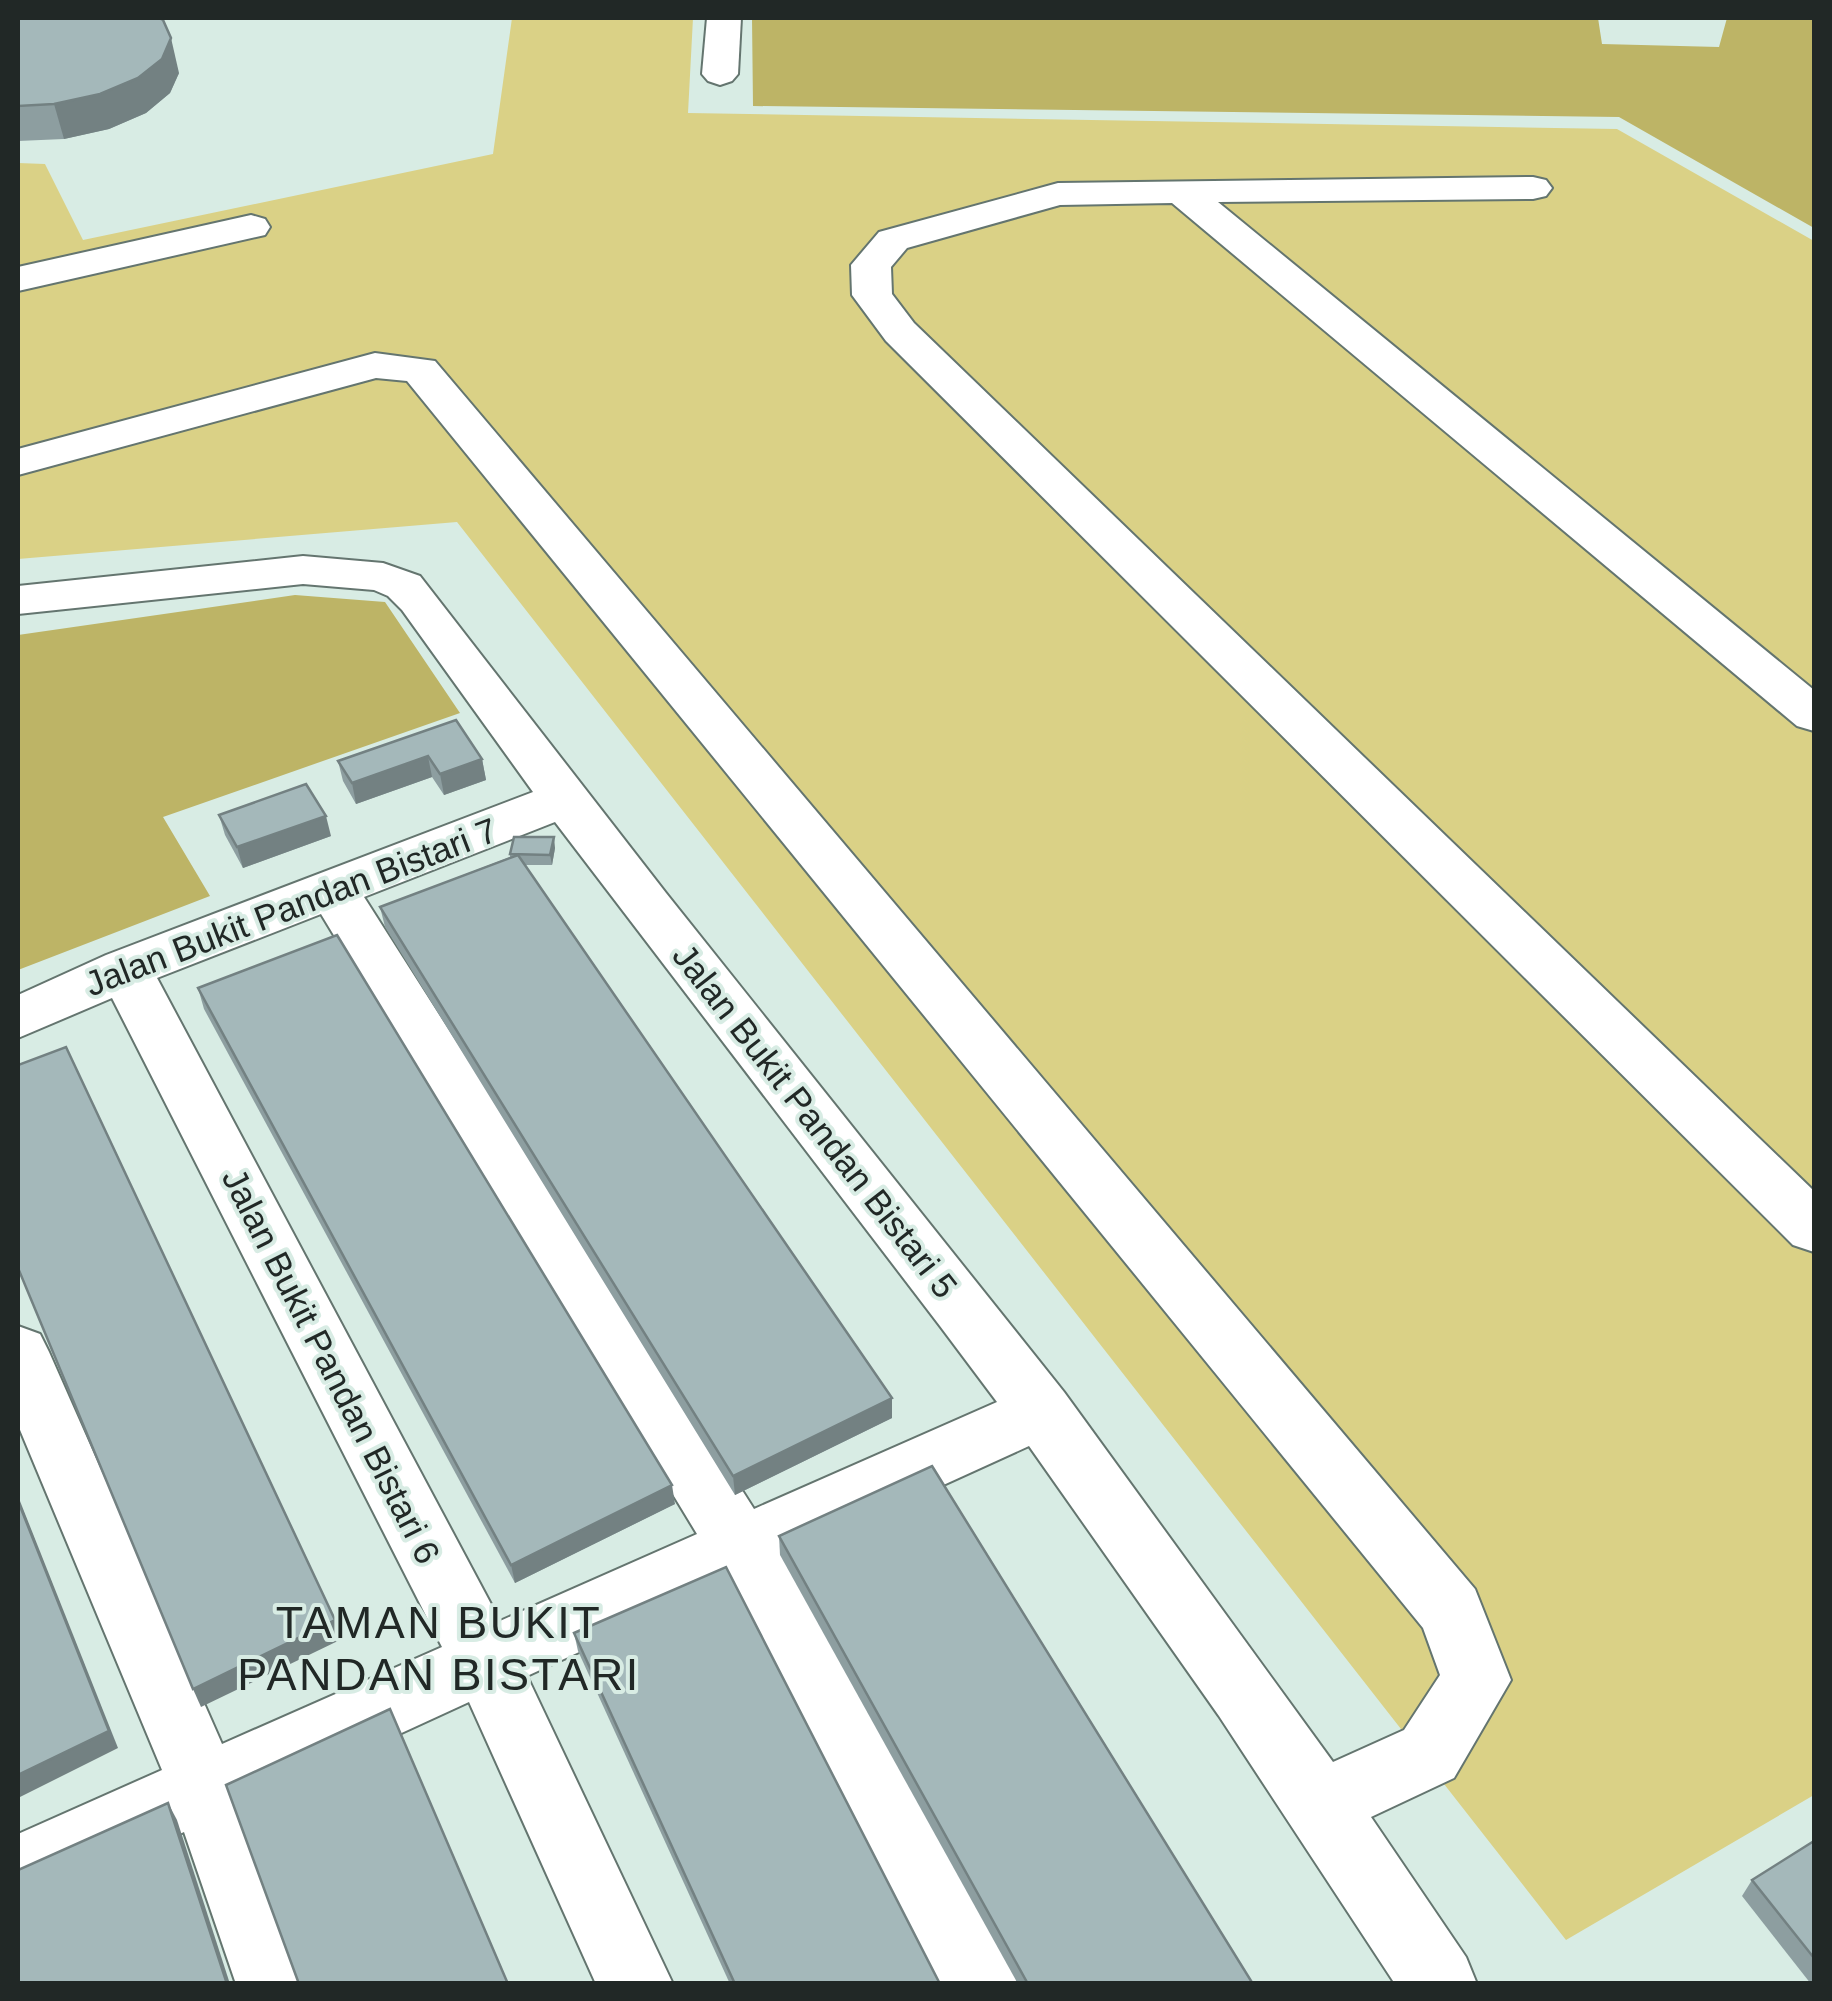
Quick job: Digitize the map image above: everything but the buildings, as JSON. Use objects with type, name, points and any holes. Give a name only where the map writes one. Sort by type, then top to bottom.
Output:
[{"type":"street","points":[[720,74],[724,18]]},
{"type":"street","points":[[1534,188],[1058,194],[893,240],[871,265],[872,295],[900,332],[1814,1228]]},
{"type":"street","points":[[1182,190],[1814,714]]},
{"type":"street","points":[[18,279],[251,227]]},
{"type":"street","points":[[18,462],[374,365],[420,370],[1450,1611],[1476,1680],[1429,1754],[1321,1804]]},
{"type":"street","name":"Jalan Bukit Pandan Bistari 5","points":[[18,600],[272,571],[330,570],[383,577],[404,586],[1041,1412],[1321,1804],[1439,1984]]},
{"type":"street","name":"Jalan Bukit Pandan Bistari 7","points":[[18,1018],[125,969],[565,799]]},
{"type":"street","points":[[332,889],[741,1546],[980,1984]]},
{"type":"street","name":"Jalan Bukit Pandan Bistari 6","points":[[125,969],[485,1662],[635,1984]]},
{"type":"street","points":[[18,1352],[205,1787],[274,1984]]},
{"type":"street","points":[[18,1871],[1041,1412]]},
{"type":"shaded area","points":[[512,18],[693,18],[688,113],[1617,129],[1814,241],[1814,1795],[1566,1940],[457,522],[18,559],[18,163],[45,164],[83,240],[493,154]]},
{"type":"shaded area","points":[[752,18],[1598,18],[1602,44],[1719,47],[1727,18],[1814,18],[1814,228],[1619,117],[753,106]]},
{"type":"shaded area","points":[[295,595],[385,602],[460,713],[163,817],[210,896],[18,970],[18,635]]},
{"type":"district","name":"TAMAN BUKIT PANDAN BISTARI","points":[[439,1648]]}]
